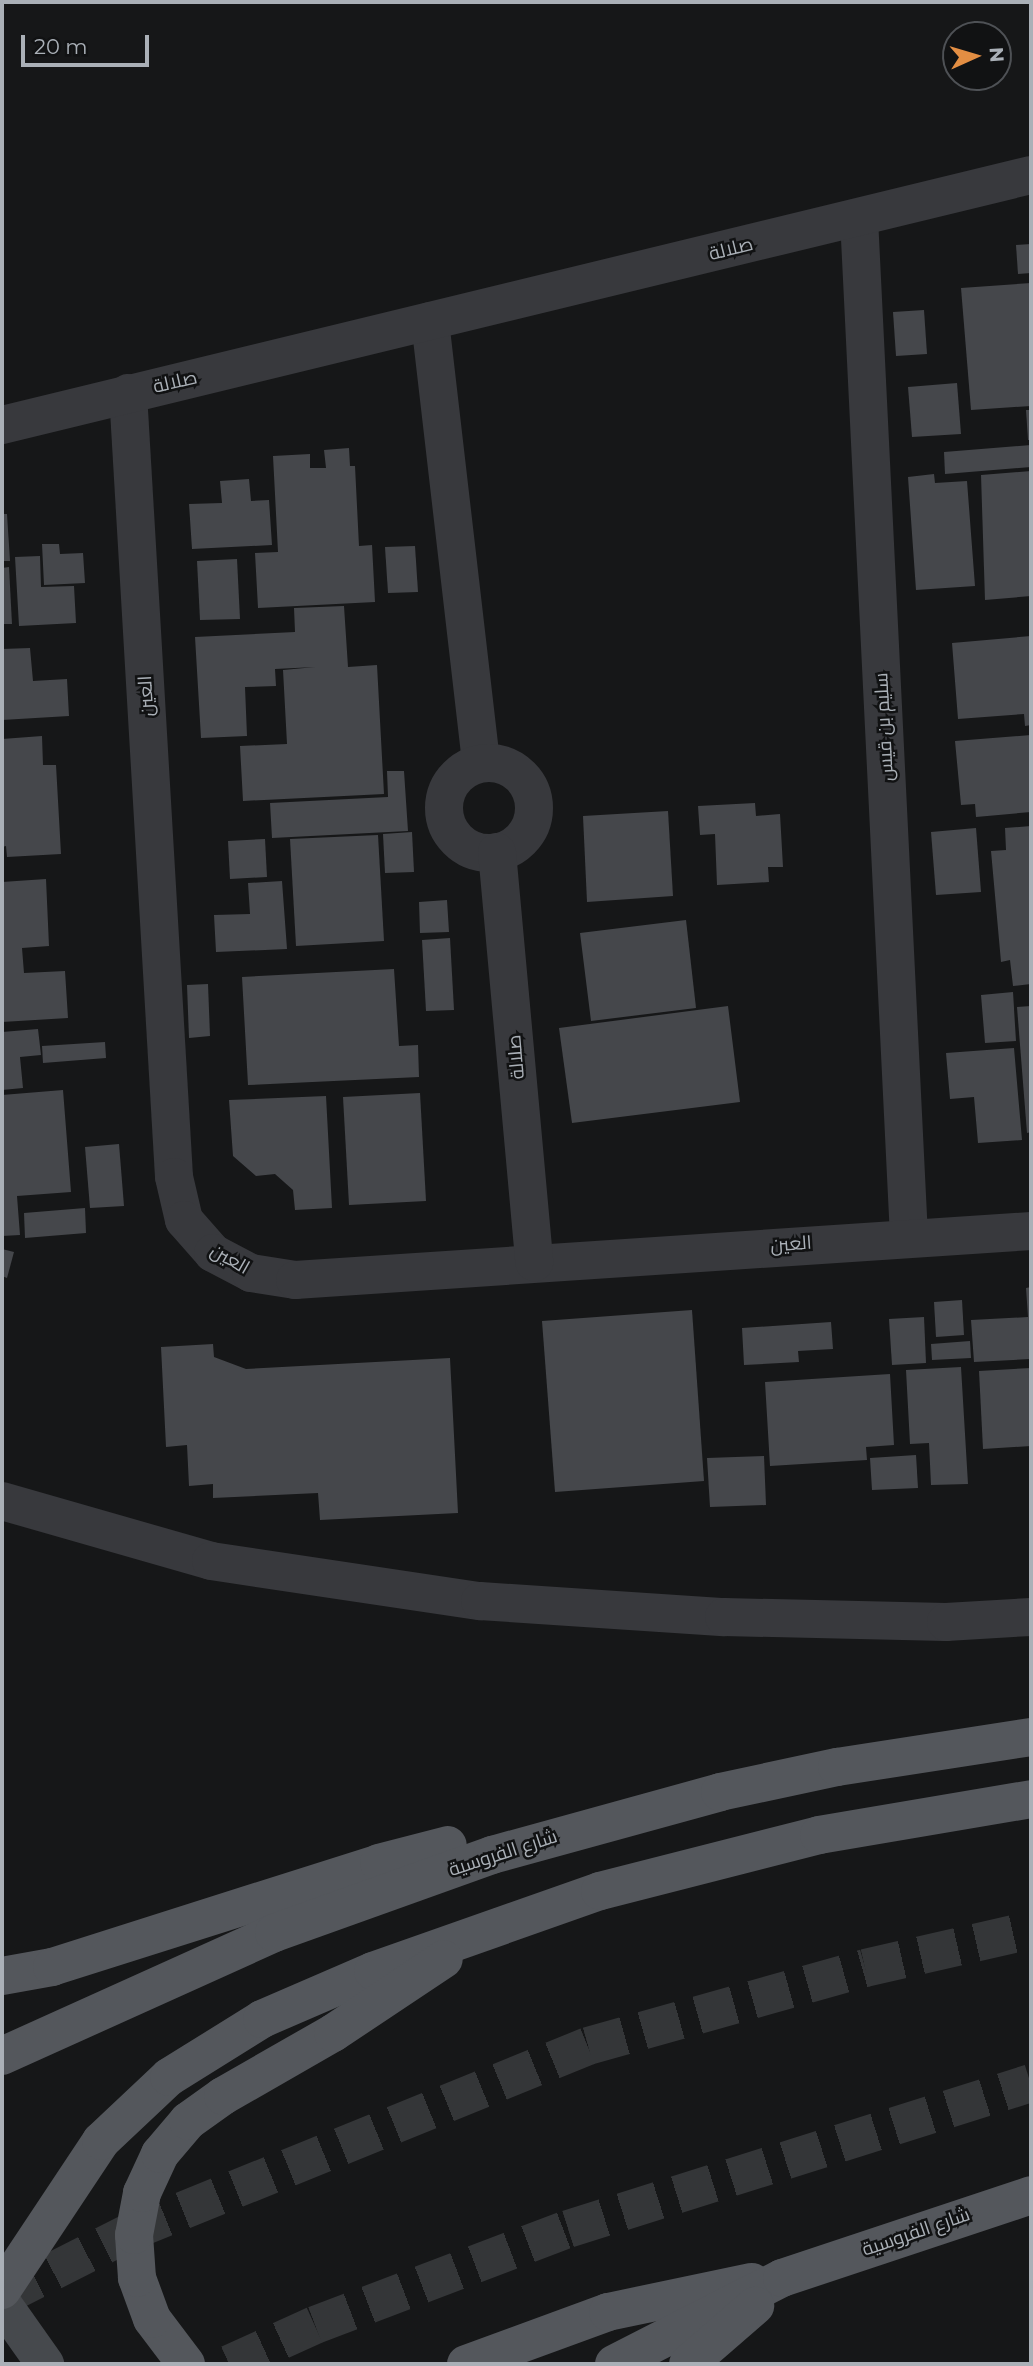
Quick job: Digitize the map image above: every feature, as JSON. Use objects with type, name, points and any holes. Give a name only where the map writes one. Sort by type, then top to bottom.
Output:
[{"type":"main road","name":"شارع الفروسية","points":[[2,2056],[274,1933],[382,1892],[603,1821],[837,1768],[1031,1737]]},
{"type":"main road","points":[[2,2290],[101,2141],[169,2077],[262,2019],[485,1929],[709,1861],[930,1813],[1031,1799]]},
{"type":"main road","points":[[2,1976],[52,1968],[379,1863],[514,1832],[603,1821]]},
{"type":"main road","points":[[186,2364],[152,2319],[137,2278],[134,2235],[142,2193],[160,2154],[187,2121],[223,2096],[399,1991],[485,1929]]},
{"type":"main road","name":"شارع الفروسية","points":[[614,2364],[782,2278],[1031,2195]]},
{"type":"main road","points":[[466,2364],[662,2297],[782,2278]]},
{"type":"main road","points":[[688,2364],[782,2278]]},
{"type":"main road","points":[[2,2303],[45,2364]]},
{"type":"street","name":"صلالة","points":[[2,425],[1031,175]]},
{"type":"street","name":"سليم بن قيس","points":[[859,218],[909,1236]]},
{"type":"street","points":[[430,321],[481,763]]},
{"type":"street","name":"العين","points":[[128,393],[174,1177],[184,1220],[213,1253],[251,1273],[295,1280],[909,1236],[1031,1231]]},
{"type":"street","points":[[481,763],[515,770],[527,783],[533,799],[526,833],[514,846],[497,852],[480,852],[464,845],[445,816],[452,782],[464,770],[481,763]]},
{"type":"street","name":"صلالة","points":[[497,852],[534,1262]]},
{"type":"street","points":[[2,1501],[211,1561],[480,1601],[724,1617],[946,1622],[1031,1617]]},
{"type":"building","points":[[1031,244],[1031,273],[1018,274],[1016,245]]},
{"type":"building","points":[[1031,283],[1031,406],[971,410],[961,288]]},
{"type":"building","points":[[924,310],[927,354],[896,356],[893,312]]},
{"type":"building","points":[[957,383],[961,434],[912,437],[908,387]]},
{"type":"building","points":[[1026,410],[1031,410],[1031,440],[1028,440]]},
{"type":"building","points":[[1031,445],[1031,467],[945,474],[944,452]]},
{"type":"building","points":[[349,448],[350,466],[355,466],[359,546],[372,545],[375,602],[258,608],[255,553],[278,552],[273,456],[310,454],[310,468],[326,468],[324,450]]},
{"type":"building","points":[[1031,471],[1031,596],[985,600],[981,475]]},
{"type":"building","points":[[934,474],[935,483],[967,481],[975,586],[916,590],[908,477]]},
{"type":"building","points":[[249,479],[251,501],[269,500],[272,545],[192,549],[189,504],[222,503],[220,481]]},
{"type":"building","points":[[2,514],[7,514],[10,561],[2,561]]},
{"type":"building","points":[[42,544],[59,544],[60,554],[83,553],[85,583],[44,585]]},
{"type":"building","points":[[415,546],[418,592],[388,593],[385,547]]},
{"type":"building","points":[[40,556],[41,587],[74,586],[76,623],[19,626],[15,557]]},
{"type":"building","points":[[237,559],[240,619],[200,620],[197,561]]},
{"type":"building","points":[[9,567],[12,624],[2,624],[2,568]]},
{"type":"building","points":[[344,606],[348,667],[377,665],[384,794],[243,801],[240,746],[287,744],[283,670],[315,667],[275,669],[276,686],[245,687],[247,736],[201,738],[195,637],[295,632],[294,608]]},
{"type":"building","points":[[1031,636],[1031,725],[1025,726],[1024,714],[958,719],[952,643]]},
{"type":"building","points":[[30,648],[33,681],[67,679],[69,716],[2,720],[2,649]]},
{"type":"building","points":[[1031,735],[1031,812],[976,817],[975,804],[961,805],[955,741]]},
{"type":"building","points":[[42,736],[43,765],[56,765],[61,854],[7,857],[6,846],[2,847],[2,739]]},
{"type":"building","points":[[387,771],[404,771],[408,831],[272,838],[270,803],[388,797]]},
{"type":"building","points":[[755,803],[756,816],[780,814],[783,867],[768,867],[769,882],[717,885],[715,834],[700,835],[698,806]]},
{"type":"building","points":[[668,811],[673,896],[587,902],[583,816]]},
{"type":"building","points":[[1031,826],[1031,984],[1013,986],[1010,960],[1001,962],[991,851],[1006,850],[1005,828]]},
{"type":"building","points":[[976,828],[981,892],[936,895],[931,832]]},
{"type":"building","points":[[412,832],[414,872],[385,873],[383,834]]},
{"type":"building","points":[[378,835],[384,941],[296,946],[290,839]]},
{"type":"building","points":[[265,839],[267,877],[230,879],[228,841]]},
{"type":"building","points":[[46,879],[49,946],[22,948],[24,973],[65,971],[68,1018],[2,1022],[2,882]]},
{"type":"building","points":[[282,881],[287,949],[216,952],[214,915],[250,914],[248,883]]},
{"type":"building","points":[[447,900],[449,932],[420,933],[419,902]]},
{"type":"building","points":[[686,920],[696,1008],[591,1021],[580,933]]},
{"type":"building","points":[[450,938],[454,1010],[426,1011],[422,940]]},
{"type":"building","points":[[394,969],[399,1046],[418,1045],[419,1077],[248,1085],[242,977]]},
{"type":"building","points":[[208,984],[210,1036],[189,1038],[187,985]]},
{"type":"building","points":[[1013,992],[1016,1041],[985,1043],[981,995]]},
{"type":"building","points":[[728,1006],[740,1102],[572,1123],[559,1028]]},
{"type":"building","points":[[1031,1006],[1031,1132],[1027,1133],[1017,1007]]},
{"type":"building","points":[[38,1029],[41,1055],[20,1057],[23,1088],[2,1090],[2,1032]]},
{"type":"building","points":[[105,1042],[106,1058],[43,1063],[42,1046]]},
{"type":"building","points":[[1014,1048],[1022,1140],[978,1143],[974,1097],[950,1099],[946,1053]]},
{"type":"building","points":[[63,1090],[71,1192],[17,1196],[20,1235],[2,1236],[2,1095]]},
{"type":"building","points":[[420,1093],[426,1201],[349,1205],[343,1097]]},
{"type":"building","points":[[326,1096],[332,1208],[295,1210],[293,1190],[275,1174],[256,1176],[233,1156],[229,1100]]},
{"type":"building","points":[[119,1144],[124,1206],[90,1208],[85,1147]]},
{"type":"building","points":[[85,1208],[86,1233],[25,1238],[24,1213]]},
{"type":"building","points":[[2,1249],[14,1252],[7,1278],[2,1276]]},
{"type":"building","points":[[1031,1287],[1030,1359],[974,1362],[971,1320],[1028,1317],[1026,1288]]},
{"type":"building","points":[[962,1300],[964,1335],[936,1337],[934,1302]]},
{"type":"building","points":[[692,1310],[704,1481],[555,1492],[542,1321]]},
{"type":"building","points":[[924,1317],[926,1363],[892,1365],[889,1319]]},
{"type":"building","points":[[831,1322],[833,1349],[798,1351],[799,1362],[744,1365],[742,1328]]},
{"type":"building","points":[[970,1341],[971,1358],[932,1360],[931,1344]]},
{"type":"building","points":[[213,1344],[214,1357],[246,1369],[450,1358],[458,1513],[320,1520],[318,1493],[213,1498],[213,1484],[189,1486],[187,1445],[166,1447],[161,1347]]},
{"type":"building","points":[[961,1367],[968,1484],[931,1485],[929,1443],[910,1444],[906,1370]]},
{"type":"building","points":[[1031,1368],[1031,1446],[983,1449],[979,1371]]},
{"type":"building","points":[[890,1374],[894,1445],[866,1447],[867,1460],[770,1466],[765,1382]]},
{"type":"building","points":[[916,1455],[918,1488],[872,1490],[870,1458]]},
{"type":"building","points":[[764,1456],[766,1505],[710,1507],[707,1458]]},
{"type":"tunnel","points":[[2,2297],[130,2232],[588,2046],[865,1968],[1031,1930]]},
{"type":"tunnel","points":[[229,2364],[315,2325],[568,2229],[1031,2083]]}]
